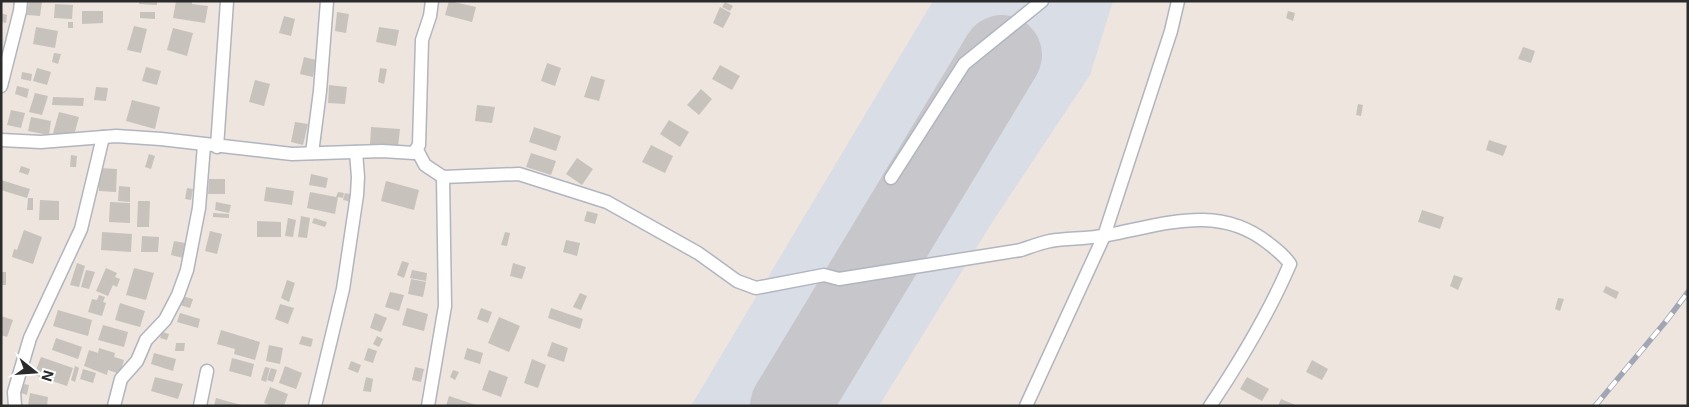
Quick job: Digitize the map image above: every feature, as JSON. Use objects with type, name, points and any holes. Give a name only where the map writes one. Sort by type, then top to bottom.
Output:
[{"type":"street","points":[[1,86],[20,12],[21,1]]},
{"type":"street","points":[[217,147],[227,1]]},
{"type":"street","points":[[312,154],[320,91],[327,1]]},
{"type":"street","points":[[1,140],[41,142],[116,136],[144,137],[278,154],[382,151],[410,153],[417,150],[419,145],[422,46],[432,1]]},
{"type":"street","points":[[891,178],[964,64],[1042,1]]},
{"type":"street","points":[[1026,406],[1104,236],[1171,31],[1178,1]]},
{"type":"street","points":[[14,406],[14,392],[30,338],[81,229],[103,137]]},
{"type":"street","points":[[114,406],[121,379],[137,361],[146,340],[165,320],[178,295],[187,270],[198,215],[204,145]]},
{"type":"street","points":[[417,150],[425,165],[443,177],[518,174],[607,202],[698,253],[737,281],[756,288],[824,275],[839,279],[1021,250],[1049,241],[1104,236],[1179,221],[1206,219],[1236,224],[1261,237],[1285,256],[1290,264],[1273,303],[1210,406]]},
{"type":"street","points":[[315,406],[343,289],[358,177],[356,152]]},
{"type":"street","points":[[428,406],[445,306],[443,177]]},
{"type":"street","points":[[200,406],[207,371]]},
{"type":"shaded area","points":[[933,1],[1113,1],[1090,75],[991,224],[879,406],[691,406]]},
{"type":"building","points":[[29,1],[42,2],[40,16],[27,15]]},
{"type":"building","points":[[139,1],[157,1],[157,5],[139,4]]},
{"type":"building","points":[[176,1],[192,1],[192,4],[208,6],[205,23],[173,18]]},
{"type":"building","points":[[449,1],[476,7],[472,22],[445,15]]},
{"type":"building","points":[[725,2],[733,6],[730,11],[722,7]]},
{"type":"building","points":[[55,4],[73,5],[72,19],[54,18]]},
{"type":"building","points":[[720,7],[731,13],[723,28],[713,23]]},
{"type":"building","points":[[82,11],[103,11],[103,23],[82,24]]},
{"type":"building","points":[[1288,11],[1295,13],[1293,21],[1286,18]]},
{"type":"building","points":[[140,12],[155,12],[155,19],[140,18]]},
{"type":"building","points":[[337,12],[349,14],[346,33],[335,31]]},
{"type":"building","points":[[1,13],[7,15],[6,23],[1,22]]},
{"type":"building","points":[[284,16],[295,19],[291,36],[279,33]]},
{"type":"building","points":[[68,22],[73,22],[73,28],[68,28]]},
{"type":"building","points":[[134,26],[147,29],[141,53],[127,50]]},
{"type":"building","points":[[36,27],[58,31],[55,48],[33,44]]},
{"type":"building","points":[[379,27],[399,30],[396,46],[376,42]]},
{"type":"building","points":[[173,28],[193,33],[187,56],[167,50]]},
{"type":"building","points":[[1523,47],[1535,51],[1531,63],[1518,59]]},
{"type":"building","points":[[54,53],[61,54],[58,64],[52,62]]},
{"type":"building","points":[[304,57],[316,60],[313,77],[300,74]]},
{"type":"building","points":[[547,63],[561,68],[555,86],[541,81]]},
{"type":"building","points":[[720,65],[740,76],[732,90],[712,79]]},
{"type":"building","points":[[146,67],[161,71],[157,85],[142,81]]},
{"type":"building","points":[[37,68],[51,72],[47,85],[33,81]]},
{"type":"building","points":[[380,68],[387,69],[384,84],[378,82]]},
{"type":"building","points":[[22,72],[32,74],[31,81],[21,79]]},
{"type":"building","points":[[591,76],[605,80],[599,101],[584,97]]},
{"type":"building","points":[[255,80],[270,84],[264,106],[249,102]]},
{"type":"building","points":[[329,85],[347,87],[345,104],[328,103]]},
{"type":"building","points":[[17,86],[29,89],[27,98],[15,94]]},
{"type":"building","points":[[96,87],[108,88],[106,101],[94,100]]},
{"type":"building","points":[[701,89],[712,99],[699,115],[687,105]]},
{"type":"building","points":[[35,93],[48,96],[42,115],[29,112]]},
{"type":"building","points":[[53,97],[84,98],[83,106],[52,105]]},
{"type":"building","points":[[132,100],[160,107],[155,129],[126,121]]},
{"type":"building","points":[[1358,104],[1363,105],[1361,116],[1356,115]]},
{"type":"building","points":[[477,105],[495,107],[492,123],[475,121]]},
{"type":"building","points":[[11,110],[25,113],[21,128],[7,125]]},
{"type":"building","points":[[59,112],[79,117],[73,139],[53,133]]},
{"type":"building","points":[[31,117],[51,121],[49,135],[28,131]]},
{"type":"building","points":[[669,120],[689,132],[680,147],[660,134]]},
{"type":"building","points":[[295,122],[308,124],[303,145],[291,142]]},
{"type":"building","points":[[371,127],[400,129],[398,147],[370,144]]},
{"type":"building","points":[[534,127],[561,136],[556,151],[529,142]]},
{"type":"building","points":[[1489,140],[1507,146],[1503,156],[1486,150]]},
{"type":"building","points":[[651,145],[673,156],[665,173],[642,162]]},
{"type":"building","points":[[531,153],[556,161],[551,175],[526,167]]},
{"type":"building","points":[[149,154],[155,156],[151,169],[145,167]]},
{"type":"building","points":[[71,155],[77,156],[76,167],[70,167]]},
{"type":"building","points":[[577,158],[593,169],[582,185],[566,174]]},
{"type":"building","points":[[21,166],[30,169],[28,175],[19,172]]},
{"type":"building","points":[[99,168],[117,169],[116,192],[99,191]]},
{"type":"building","points":[[311,174],[328,178],[326,188],[309,185]]},
{"type":"building","points":[[209,179],[225,179],[225,194],[208,194]]},
{"type":"building","points":[[1,180],[30,189],[27,198],[1,190]]},
{"type":"building","points":[[386,181],[419,190],[414,210],[381,201]]},
{"type":"building","points":[[119,186],[130,187],[130,202],[118,201]]},
{"type":"building","points":[[266,187],[294,191],[292,205],[264,201]]},
{"type":"building","points":[[187,188],[193,189],[191,200],[185,199]]},
{"type":"building","points":[[310,192],[336,197],[338,192],[344,193],[343,198],[338,197],[335,214],[307,208]]},
{"type":"building","points":[[345,193],[354,195],[352,202],[343,200]]},
{"type":"building","points":[[28,198],[33,198],[33,210],[27,210]]},
{"type":"building","points":[[40,200],[59,201],[59,220],[39,220]]},
{"type":"building","points":[[138,201],[150,201],[149,227],[137,227]]},
{"type":"building","points":[[110,202],[130,203],[130,223],[109,222]]},
{"type":"building","points":[[216,202],[231,205],[229,213],[215,210]]},
{"type":"building","points":[[1422,210],[1444,217],[1440,229],[1418,222]]},
{"type":"building","points":[[587,211],[598,214],[595,224],[584,221]]},
{"type":"building","points":[[213,213],[229,214],[229,218],[213,217]]},
{"type":"building","points":[[301,216],[310,218],[307,238],[298,237]]},
{"type":"building","points":[[288,218],[296,220],[293,237],[285,236]]},
{"type":"building","points":[[314,218],[327,222],[325,227],[312,223]]},
{"type":"building","points":[[257,221],[281,222],[281,237],[257,237]]},
{"type":"building","points":[[24,230],[42,237],[33,264],[12,257],[14,249],[17,250]]},
{"type":"building","points":[[210,231],[222,234],[217,254],[205,251]]},
{"type":"building","points":[[102,232],[132,234],[131,252],[101,250]]},
{"type":"building","points":[[505,232],[510,233],[507,246],[501,245]]},
{"type":"building","points":[[142,236],[159,237],[158,252],[141,252]]},
{"type":"building","points":[[566,240],[580,243],[577,256],[563,252]]},
{"type":"building","points":[[174,241],[185,243],[183,258],[171,255]]},
{"type":"building","points":[[402,261],[409,263],[404,278],[397,275]]},
{"type":"building","points":[[77,263],[85,266],[79,287],[70,285]]},
{"type":"building","points":[[513,263],[526,267],[522,279],[510,276]]},
{"type":"building","points":[[106,268],[117,273],[115,277],[120,279],[117,287],[113,285],[108,296],[96,291]]},
{"type":"building","points":[[134,268],[154,273],[146,300],[126,295]]},
{"type":"building","points":[[86,270],[95,272],[89,289],[81,287]]},
{"type":"building","points":[[412,270],[427,273],[426,281],[410,278]]},
{"type":"building","points":[[1,272],[6,272],[6,285],[1,285]]},
{"type":"building","points":[[1454,275],[1463,278],[1458,290],[1450,286]]},
{"type":"building","points":[[411,279],[426,282],[423,297],[408,294]]},
{"type":"building","points":[[287,280],[295,283],[289,302],[281,298]]},
{"type":"building","points":[[1606,286],[1619,292],[1616,299],[1603,292]]},
{"type":"building","points":[[390,292],[404,295],[399,311],[385,307]]},
{"type":"building","points":[[580,293],[587,296],[581,310],[573,307]]},
{"type":"building","points":[[99,295],[105,297],[103,302],[106,303],[102,316],[88,312],[92,299],[97,300]]},
{"type":"building","points":[[182,296],[193,299],[190,308],[180,305]]},
{"type":"building","points":[[1558,298],[1564,299],[1560,311],[1555,309]]},
{"type":"building","points":[[120,303],[145,311],[140,327],[115,320]]},
{"type":"building","points":[[280,304],[294,308],[288,324],[275,319]]},
{"type":"building","points":[[407,308],[428,314],[424,331],[402,325]]},
{"type":"building","points":[[481,308],[492,312],[488,323],[477,319]]},
{"type":"building","points":[[551,308],[583,319],[580,329],[548,318]]},
{"type":"building","points":[[58,310],[92,320],[88,336],[53,326]]},
{"type":"building","points":[[180,313],[200,319],[198,328],[177,322]]},
{"type":"building","points":[[375,313],[387,318],[381,332],[370,328]]},
{"type":"building","points":[[1,316],[13,320],[7,337],[1,335]]},
{"type":"building","points":[[499,317],[520,326],[509,352],[488,343]]},
{"type":"building","points":[[103,325],[128,332],[124,347],[98,340]]},
{"type":"building","points":[[221,330],[260,342],[255,360],[234,354],[235,349],[217,344]]},
{"type":"building","points":[[162,332],[169,334],[167,340],[160,338]]},
{"type":"building","points":[[302,336],[313,339],[311,347],[299,344]]},
{"type":"building","points":[[377,336],[383,339],[379,347],[373,344]]},
{"type":"building","points":[[56,338],[82,347],[78,359],[52,350]]},
{"type":"building","points":[[552,342],[568,348],[564,362],[547,356]]},
{"type":"building","points":[[176,343],[185,343],[184,351],[175,351]]},
{"type":"building","points":[[269,345],[283,348],[280,364],[266,361]]},
{"type":"building","points":[[99,348],[115,353],[114,357],[124,360],[120,374],[108,370],[107,375],[84,366],[89,350],[98,353]]},
{"type":"building","points":[[368,348],[377,351],[373,363],[364,360]]},
{"type":"building","points":[[467,348],[483,353],[480,364],[464,359]]},
{"type":"building","points":[[154,353],[176,359],[173,371],[151,364]]},
{"type":"building","points":[[41,357],[73,368],[67,386],[34,375]]},
{"type":"building","points":[[232,358],[254,364],[251,377],[229,371]]},
{"type":"building","points":[[532,359],[546,365],[538,388],[524,383]]},
{"type":"building","points":[[1312,360],[1328,369],[1322,380],[1306,372]]},
{"type":"building","points":[[351,361],[361,365],[358,373],[348,369]]},
{"type":"building","points":[[75,366],[79,368],[75,382],[71,380]]},
{"type":"building","points":[[285,366],[302,373],[296,389],[279,383]]},
{"type":"building","points":[[265,367],[270,368],[266,382],[261,380]]},
{"type":"building","points":[[415,367],[424,369],[421,382],[412,380]]},
{"type":"building","points":[[271,368],[277,370],[273,382],[267,380]]},
{"type":"building","points":[[83,369],[96,373],[93,383],[80,379]]},
{"type":"building","points":[[453,370],[459,372],[455,380],[450,377]]},
{"type":"building","points":[[489,370],[508,377],[501,397],[482,390]]},
{"type":"building","points":[[155,377],[183,384],[178,399],[151,391]]},
{"type":"building","points":[[366,377],[373,379],[371,392],[363,391]]},
{"type":"building","points":[[1247,377],[1269,389],[1262,401],[1240,389]]},
{"type":"building","points":[[24,384],[29,385],[27,395],[21,393]]},
{"type":"building","points":[[270,387],[288,394],[284,406],[271,406],[264,403]]},
{"type":"building","points":[[30,393],[48,397],[47,406],[28,406]]},
{"type":"building","points":[[449,396],[476,405],[476,406],[446,406]]},
{"type":"building","points":[[216,398],[241,405],[241,406],[214,406]]},
{"type":"building","points":[[1281,399],[1298,406],[1278,406]]},
{"type":"runway","points":[[790,406],[1002,55]]},
{"type":"railway","points":[[1595,406],[1688,292]]}]
